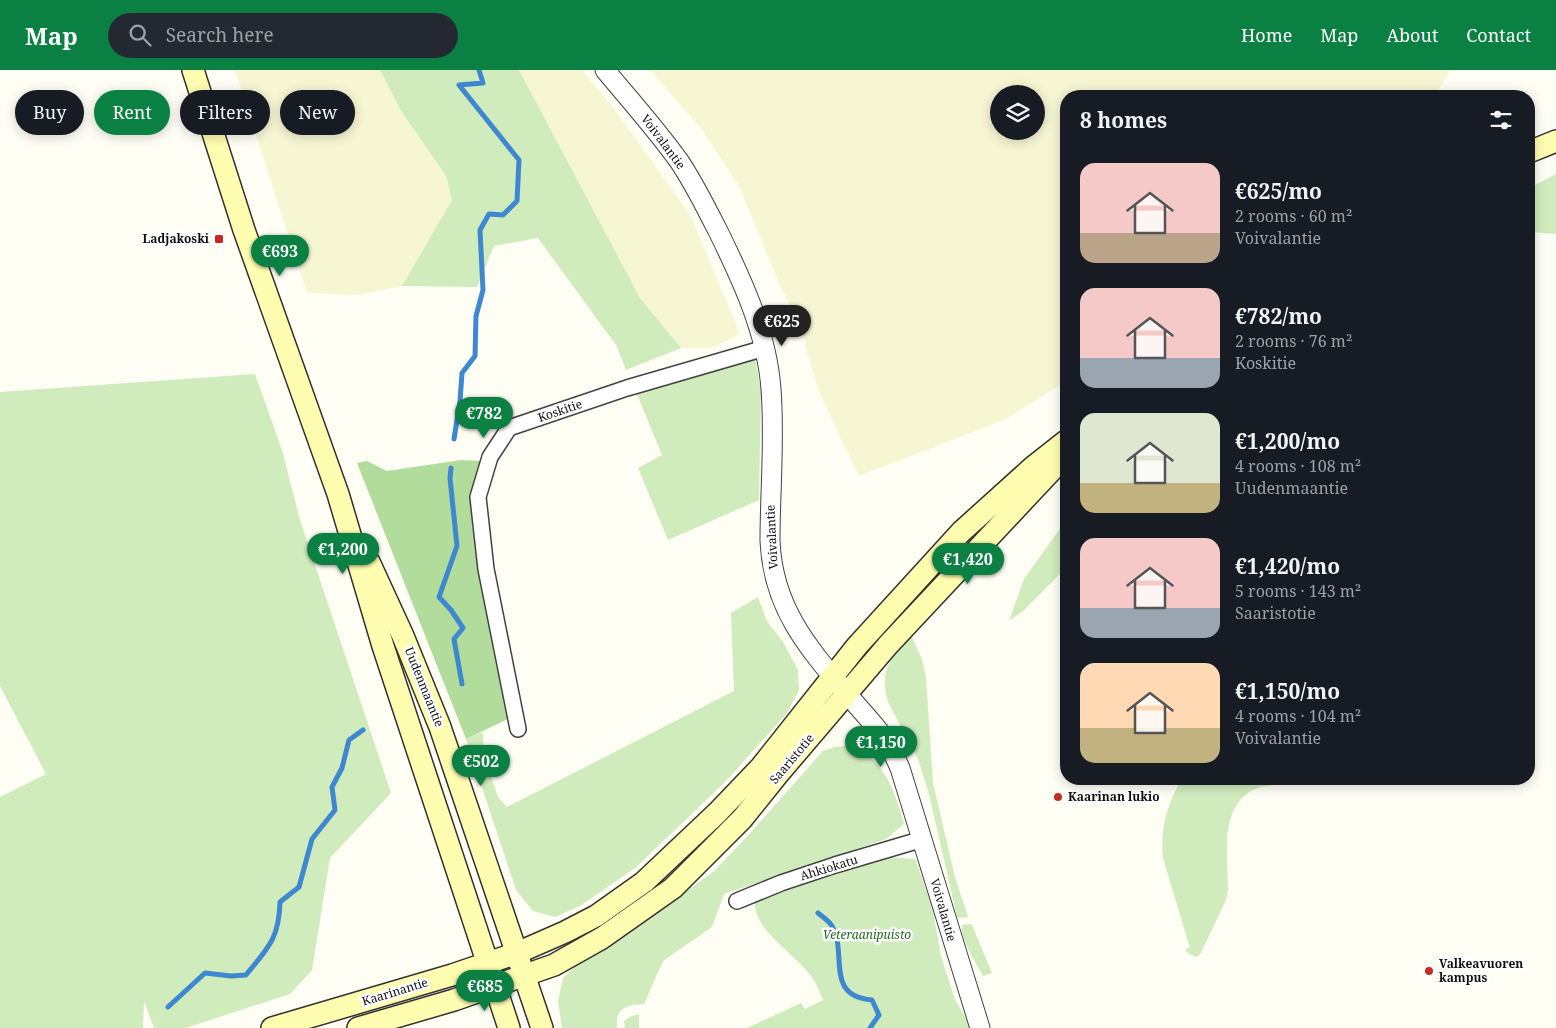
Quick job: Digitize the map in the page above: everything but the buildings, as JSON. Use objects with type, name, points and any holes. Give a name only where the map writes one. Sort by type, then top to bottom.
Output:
[{"type":"main road","name":"Uudenmaantie","points":[[193,70],[247,239],[338,494],[383,646],[509,1028]]},
{"type":"main road","points":[[1535,149],[1556,140]]},
{"type":"main road","name":"Saaristotie","points":[[517,953],[596,916],[644,882],[711,819],[761,767],[864,638],[961,532],[1033,467],[1060,446]]},
{"type":"main road","name":"Saaristotie","points":[[495,986],[554,965],[602,938],[673,888],[742,819],[894,637],[1060,461]]},
{"type":"main road","name":"Uudenmaantie","points":[[338,494],[403,636],[440,727],[542,1028]]},
{"type":"main road","name":"Kaarinantie","points":[[272,1028],[488,964],[517,953]]},
{"type":"main road","name":"Kaarinantie","points":[[358,1028],[495,986]]},
{"type":"street","name":"Voivalantie","points":[[605,70],[680,163],[706,206],[747,296],[765,348],[771,388],[770,541],[773,572],[780,594],[803,638],[832,676],[881,733],[900,768],[923,839],[966,989],[980,1028]]},
{"type":"street","name":"Koskitie","points":[[518,729],[486,569],[478,497],[490,458],[509,428],[627,388],[765,348]]},
{"type":"street","name":"Ahkiokatu","points":[[737,901],[781,883],[923,839]]},
{"type":"green space","points":[[235,70],[380,70],[401,109],[446,176],[452,200],[402,286],[358,295],[307,293],[256,135],[270,135],[270,90],[241,90]]},
{"type":"green space","points":[[380,70],[519,70],[640,298],[681,348],[626,370],[616,345],[538,238],[494,246],[477,287],[402,286],[452,200],[446,176],[400,109]]},
{"type":"green space","points":[[519,70],[582,70],[613,107],[691,216],[740,334],[712,348],[681,348],[640,298]]},
{"type":"green space","points":[[650,70],[1450,71],[1439,90],[1060,90],[1060,385],[1004,420],[859,476],[820,394],[808,357],[803,330],[780,286],[740,188],[703,131]]},
{"type":"green space","points":[[1556,174],[1556,234],[1535,232],[1535,185]]},
{"type":"green space","points":[[755,358],[761,391],[759,500],[668,540],[638,468],[662,455],[636,392]]},
{"type":"green space","points":[[255,374],[282,450],[300,520],[391,793],[330,858],[312,970],[290,994],[186,1028],[154,1028],[144,1001],[143,1028],[0,1028],[0,797],[46,774],[0,686],[0,392]]},
{"type":"green space","points":[[461,460],[483,461],[472,499],[510,718],[466,739],[357,463],[367,461],[387,471]]},
{"type":"green space","points":[[1060,528],[1060,574],[1023,611],[1009,621],[1024,579]]},
{"type":"green space","points":[[758,597],[767,621],[783,642],[798,670],[799,690],[787,713],[725,782],[635,868],[580,906],[555,917],[533,911],[516,890],[466,739],[483,732],[484,756],[498,797],[507,807],[734,691],[731,613]]},
{"type":"green space","points":[[910,633],[922,659],[926,678],[933,783],[955,877],[968,917],[957,917],[929,794],[918,759],[888,702],[885,681],[888,665]]},
{"type":"green space","points":[[846,746],[859,750],[878,765],[891,787],[904,824],[886,839],[724,894],[712,927],[663,961],[644,1004],[632,1005],[623,1009],[618,1016],[617,1028],[562,1028],[558,1001],[563,978],[576,965],[658,912],[714,871],[823,751],[834,747]]},
{"type":"green space","points":[[1179,785],[1272,785],[1251,791],[1241,799],[1234,810],[1228,836],[1228,889],[1226,900],[1201,953],[1197,957],[1189,954],[1185,949],[1190,948],[1163,858],[1162,847],[1166,817]]},
{"type":"green space","name":"Veteraanipuisto","points":[[889,857],[915,859],[932,906],[941,956],[955,1000],[972,1028],[747,1028],[801,1003],[805,1009],[823,1000],[814,981],[806,970],[778,943],[761,923],[756,913],[755,902],[872,860]]},
{"type":"green space","points":[[962,925],[972,925],[992,973],[983,976],[966,944]]},
{"type":"green space","points":[[639,1014],[639,1028],[625,1028],[624,1021]]},
{"type":"waterway","points":[[454,439],[462,373],[475,356],[476,316],[483,290],[480,230],[489,214],[503,215],[517,201],[519,160],[459,85],[483,83],[479,70]]},
{"type":"waterway","points":[[451,468],[450,478],[457,546],[439,597],[451,610],[463,628],[454,639],[462,684]]},
{"type":"waterway","points":[[168,1007],[205,973],[231,976],[246,975],[266,950],[275,934],[280,902],[299,887],[312,839],[335,810],[332,787],[342,768],[349,740],[363,730]]},
{"type":"waterway","points":[[818,913],[831,924],[836,937],[842,982],[848,991],[857,997],[872,1000],[879,1015],[870,1028]]},
{"type":"place","name":"Ladjakoski","points":[[219,239]]},
{"type":"place","name":"Kaarinan lukio","points":[[1058,797]]},
{"type":"place","name":"Valkeavuoren kampus","points":[[1429,971]]}]
